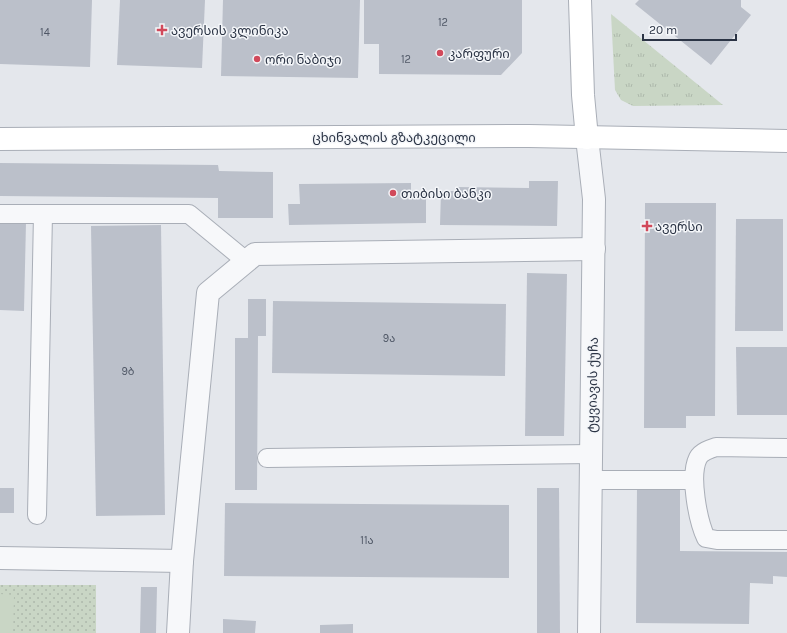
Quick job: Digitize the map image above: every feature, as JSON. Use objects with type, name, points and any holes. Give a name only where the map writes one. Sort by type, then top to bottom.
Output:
[{"type":"main road","points":[[580,0],[583,95],[587,138]]},
{"type":"main road","name":"ცხინვალის გზატკეცილი","points":[[0,139],[587,138],[787,141]]},
{"type":"street","name":"ტყვიავის ქუჩა","points":[[587,138],[594,199],[589,633]]},
{"type":"street","points":[[178,633],[182,561],[208,293],[255,254],[594,249]]},
{"type":"street","points":[[0,558],[182,561]]},
{"type":"lane","points":[[0,214],[189,214],[246,262]]},
{"type":"lane","points":[[37,515],[43,214]]},
{"type":"lane","points":[[787,448],[716,447],[707,450],[698,458],[694,480],[701,527],[706,538],[717,540],[787,540]]},
{"type":"lane","points":[[267,458],[592,454]]},
{"type":"lane","points":[[591,480],[694,480]]},
{"type":"green space","points":[[611,14],[723,105],[633,106],[621,100],[615,90]]},
{"type":"green space","points":[[0,585],[96,585],[96,633],[0,633]]},
{"type":"green space","points":[[0,594],[14,595],[13,633],[0,633]]},
{"type":"building","points":[[0,0],[92,0],[90,67],[0,64]]},
{"type":"building","points":[[120,0],[205,0],[202,68],[117,65]]},
{"type":"building","points":[[223,0],[360,0],[358,78],[221,76]]},
{"type":"building","points":[[364,0],[522,0],[522,53],[501,75],[379,74],[379,44],[364,44]]},
{"type":"building","points":[[639,0],[741,0],[741,7],[751,15],[711,65],[635,4]]},
{"type":"building","points":[[0,163],[218,165],[219,171],[273,172],[273,218],[218,218],[218,198],[0,196]]},
{"type":"building","points":[[529,181],[558,181],[557,226],[440,225],[441,191],[455,191],[455,187],[529,188]]},
{"type":"building","points":[[411,183],[411,193],[426,193],[426,223],[289,225],[288,204],[300,204],[299,184]]},
{"type":"building","points":[[645,203],[716,203],[715,416],[686,416],[686,428],[644,428]]},
{"type":"building","points":[[736,219],[783,219],[783,331],[735,331]]},
{"type":"building","points":[[0,221],[26,222],[24,311],[0,310]]},
{"type":"building","points":[[161,225],[165,515],[96,516],[91,226]]},
{"type":"building","points":[[527,273],[567,274],[564,436],[525,436]]},
{"type":"building","points":[[248,299],[266,299],[266,336],[258,336],[257,490],[235,490],[235,338],[248,338]]},
{"type":"building","points":[[273,301],[506,304],[505,376],[272,373]]},
{"type":"building","points":[[736,347],[787,347],[787,415],[737,415]]},
{"type":"building","points":[[0,488],[14,488],[14,513],[0,513]]},
{"type":"building","points":[[537,488],[559,488],[560,633],[537,633]]},
{"type":"building","points":[[637,488],[680,489],[680,551],[787,552],[787,577],[773,576],[773,584],[750,583],[749,624],[636,623]]},
{"type":"building","points":[[225,503],[509,505],[509,578],[224,576]]},
{"type":"building","points":[[141,587],[157,587],[156,633],[140,633]]},
{"type":"building","points":[[223,619],[256,621],[255,633],[223,633]]},
{"type":"building","points":[[353,624],[353,633],[320,633],[320,625]]},
{"type":"place","name":"ავერსის კლინიკა","points":[[162,30]]},
{"type":"place","name":"კარფური","points":[[440,53]]},
{"type":"place","name":"ორი ნაბიჯი","points":[[257,59]]},
{"type":"place","name":"თიბისი ბანკი","points":[[393,193]]},
{"type":"place","name":"ავერსი","points":[[647,226]]}]
